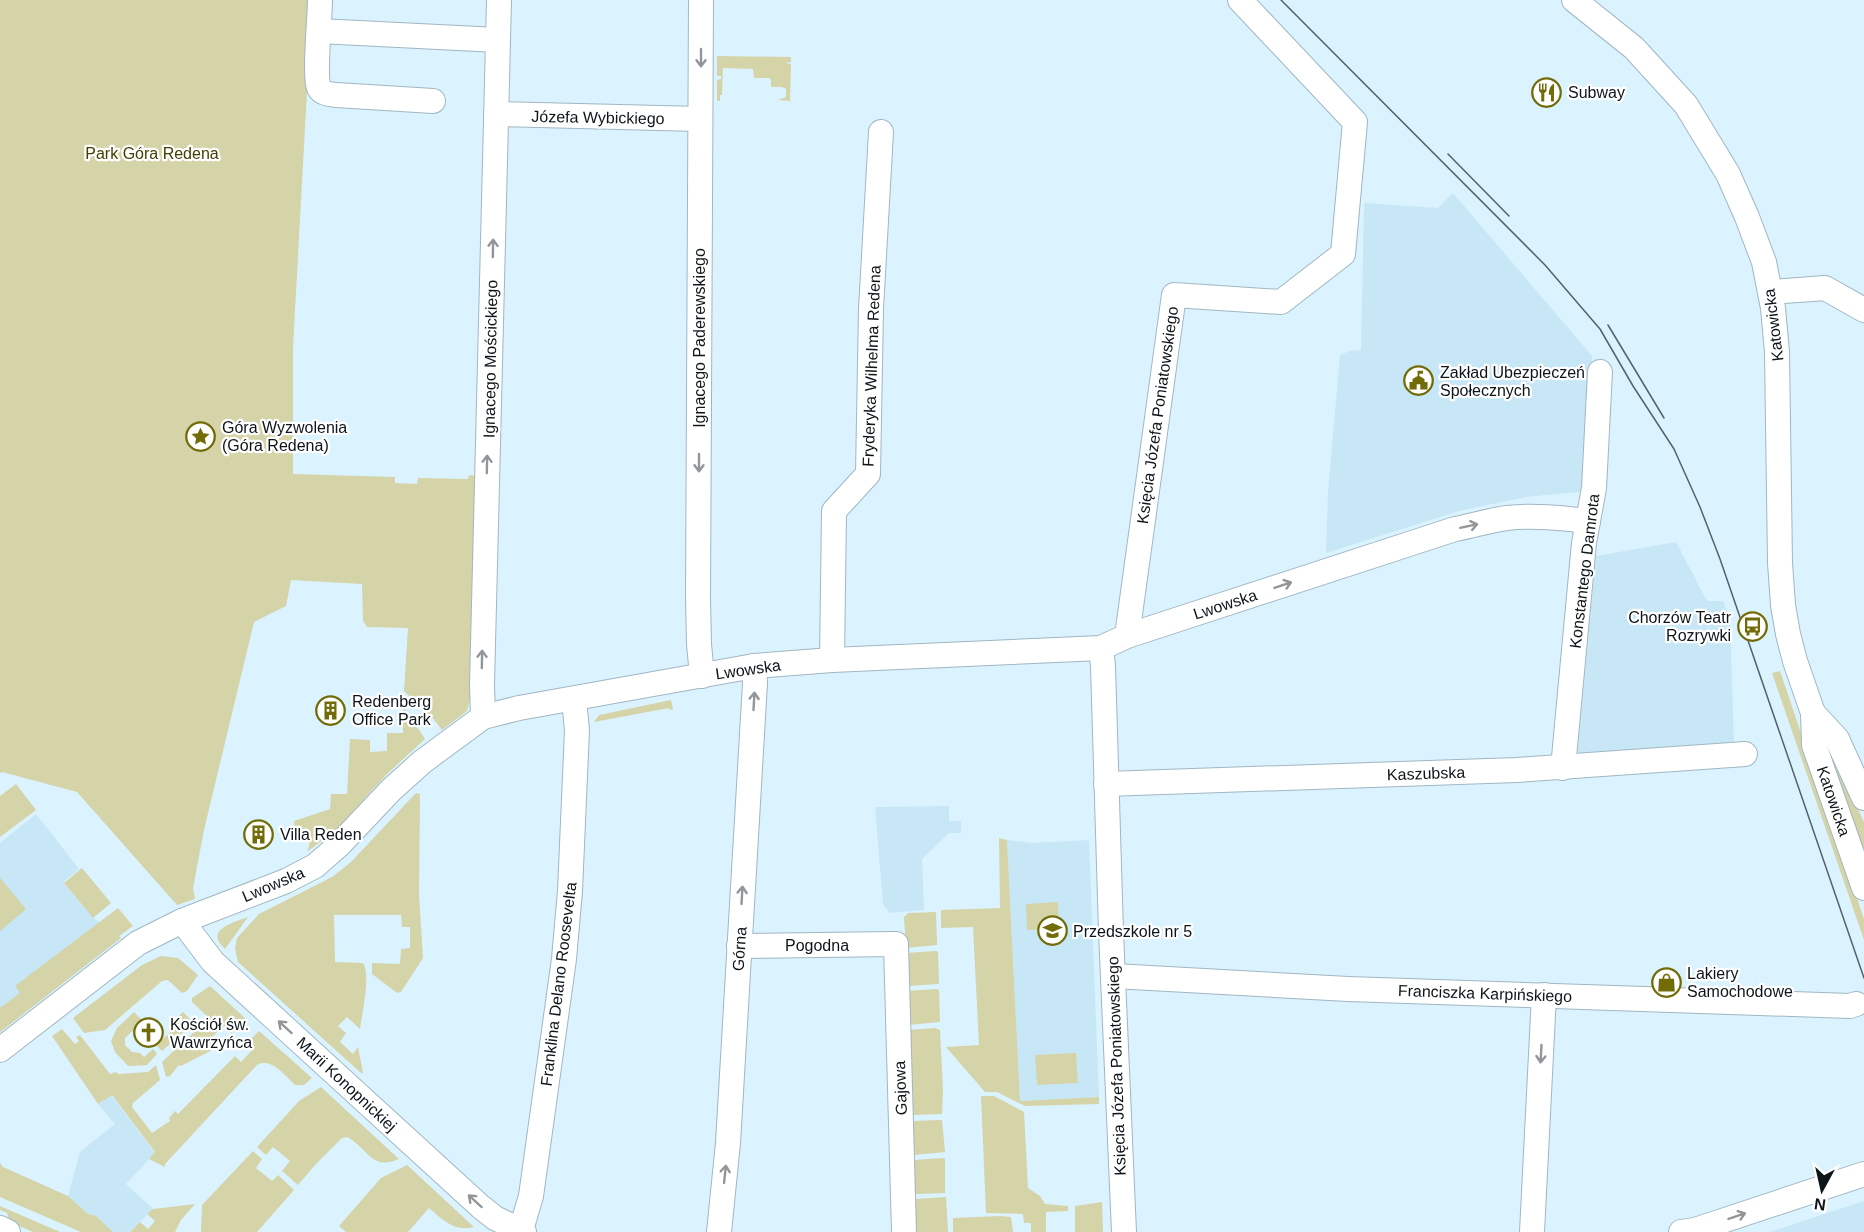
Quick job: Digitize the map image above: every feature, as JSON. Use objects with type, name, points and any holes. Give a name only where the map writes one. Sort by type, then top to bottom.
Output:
[{"type":"street","points":[[320,0],[317,63],[319,87],[324,93],[432,101]]},
{"type":"street","name":"Ignacego Mościckiego","points":[[483,717],[499,0]]},
{"type":"street","name":"Ignacego Paderewskiego","points":[[701,0],[698,610],[702,676]]},
{"type":"street","name":"Księcia Józefa Poniatowskiego","points":[[1128,636],[1174,295],[1281,302],[1343,254],[1355,122],[1240,0]]},
{"type":"street","name":"Katowicka","points":[[1574,0],[1634,48],[1679,96],[1719,158],[1740,198],[1764,262],[1770,292],[1778,367],[1782,598],[1788,634],[1813,713],[1814,745],[1864,888]]},
{"type":"street","points":[[319,31],[498,40]]},
{"type":"street","name":"Józefa Wybickiego","points":[[496,114],[700,119]]},
{"type":"street","name":"Fryderyka Wilhelma Redena","points":[[832,660],[834,511],[868,474],[871,309],[881,132]]},
{"type":"street","points":[[1770,292],[1825,288],[1864,310]]},
{"type":"street","name":"Konstantego Damrota","points":[[1563,768],[1577,614],[1594,488],[1600,372]]},
{"type":"street","name":"Lwowska","points":[[0,1050],[134,946],[182,921],[286,881],[315,866],[422,762],[483,717],[519,708],[574,700],[754,666],[832,660],[1101,648],[1128,636],[1455,529],[1520,517],[1554,517],[1588,521]]},
{"type":"street","name":"Księcia Józefa Poniatowskiego","points":[[1101,648],[1124,1232]]},
{"type":"street","name":"Górna","points":[[719,1232],[728,1143],[755,683],[754,666]]},
{"type":"street","name":"Franklina Delano Roosevelta","points":[[522,1231],[531,1196],[564,959],[570,891],[576,741],[574,700]]},
{"type":"street","name":"Katowicka","points":[[1813,713],[1837,739],[1864,798]]},
{"type":"street","points":[[1837,739],[1849,754],[1864,764]]},
{"type":"street","name":"Kaszubska","points":[[1106,783],[1563,768],[1745,754]]},
{"type":"street","name":"Marii Konopnickiej","points":[[182,921],[213,962],[481,1207],[495,1218],[522,1231]]},
{"type":"street","name":"Pogodna","points":[[739,946],[896,945]]},
{"type":"street","name":"Gajowa","points":[[896,945],[903,1232]]},
{"type":"street","name":"Franciszka Karpińskiego","points":[[1114,976],[1348,989],[1850,1006],[1856,1004]]},
{"type":"street","points":[[1532,1232],[1544,995]]},
{"type":"street","points":[[1681,1232],[1695,1230],[1864,1174]]},
{"type":"street","points":[[0,1228],[8,1232]]},
{"type":"shaded area","points":[[1453,193],[1592,356],[1588,491],[1526,497],[1459,511],[1326,553],[1328,491],[1340,355],[1361,350],[1364,203],[1438,208]]},
{"type":"shaded area","points":[[1676,542],[1707,601],[1723,601],[1730,618],[1734,744],[1577,757],[1596,556]]},
{"type":"shaded area","points":[[949,806],[949,821],[961,821],[961,833],[949,833],[922,859],[924,910],[890,913],[883,904],[875,807]]},
{"type":"shaded area","points":[[36,814],[79,869],[63,882],[91,916],[121,938],[0,1032],[0,843]]},
{"type":"shaded area","name":"Przedszkole nr 5","points":[[1007,840],[1033,843],[1089,840],[1099,1097],[1020,1101]]},
{"type":"shaded area","points":[[111,1095],[155,1153],[126,1184],[153,1209],[130,1232],[113,1232],[96,1216],[88,1214],[68,1196],[80,1152],[115,1124],[98,1104]]},
{"type":"shaded area","points":[[1864,1201],[1864,1232],[1770,1232]]},
{"type":"green space","name":"Park Góra Redena","points":[[0,0],[312,0],[293,347],[293,474],[395,477],[395,483],[417,484],[418,478],[468,479],[469,475],[479,476],[473,689],[467,711],[442,730],[432,717],[404,691],[408,628],[367,627],[363,621],[362,584],[291,580],[286,606],[254,622],[204,830],[193,888],[195,899],[177,905],[77,792],[0,773]]},
{"type":"green space","points":[[717,56],[791,57],[791,62],[785,63],[791,64],[790,101],[778,100],[786,97],[786,89],[771,87],[769,78],[754,78],[753,69],[723,68],[722,95],[720,95],[720,101],[717,101],[717,80],[721,79],[721,76],[717,76]]},
{"type":"green space","points":[[1780,671],[1864,919],[1864,940],[1772,673]]},
{"type":"green space","points":[[671,700],[673,709],[594,722],[599,715]]},
{"type":"green space","points":[[403,706],[425,739],[387,774],[336,830],[307,852],[310,840],[309,831],[307,828],[295,832],[294,821],[330,809],[331,794],[347,794],[350,739],[370,740],[370,752],[387,751],[387,733],[403,733]]},
{"type":"green space","points":[[1826,739],[1864,822],[1864,858],[1824,740]]},
{"type":"green space","points":[[16,784],[36,810],[0,837],[0,796]]},
{"type":"green space","points":[[416,793],[420,794],[419,895],[423,958],[401,992],[397,993],[372,974],[372,963],[400,964],[401,949],[410,948],[410,927],[402,927],[401,915],[334,915],[335,962],[363,963],[365,968],[366,985],[360,1029],[347,1017],[338,1026],[346,1033],[340,1042],[353,1054],[358,1047],[363,1073],[361,1073],[238,962],[235,949],[237,938],[259,914],[332,877],[350,863]]},
{"type":"green space","points":[[999,838],[1007,840],[1020,1101],[1099,1097],[1099,1104],[1025,1106],[997,1092],[985,1092],[946,1047],[979,1045],[973,927],[941,928],[941,910],[1000,908]]},
{"type":"green space","points":[[82,868],[111,903],[93,918],[64,883]]},
{"type":"green space","points":[[0,878],[26,909],[0,931]]},
{"type":"green space","points":[[1058,902],[1059,929],[1027,930],[1026,904]]},
{"type":"green space","points":[[118,908],[133,926],[119,936],[121,938],[0,1032],[0,1008],[20,993],[15,986]]},
{"type":"green space","points":[[936,912],[937,945],[906,948],[904,917],[908,913]]},
{"type":"green space","points":[[248,917],[225,949],[217,937],[219,932],[228,925]]},
{"type":"green space","points":[[938,952],[939,984],[907,986],[906,953]]},
{"type":"green space","points":[[161,956],[178,958],[198,975],[187,991],[182,993],[168,980],[162,981],[105,1030],[84,1033],[73,1018],[142,965]]},
{"type":"green space","points":[[210,986],[246,1019],[236,1031],[231,1033],[223,1026],[210,1039],[218,1047],[179,1065],[170,1076],[166,1077],[162,1062],[209,1018],[192,1002],[192,998]]},
{"type":"green space","points":[[939,990],[940,1022],[908,1025],[907,991]]},
{"type":"green space","points":[[134,1012],[141,1019],[135,1024],[137,1027],[125,1038],[125,1045],[132,1052],[140,1053],[144,1057],[153,1049],[157,1054],[147,1065],[128,1066],[115,1052],[111,1041],[117,1028]]},
{"type":"green space","points":[[183,1012],[190,1019],[191,1025],[162,1051],[156,1045],[176,1027],[172,1022]]},
{"type":"green space","points":[[935,1028],[940,1030],[942,1114],[912,1115],[908,1030]]},
{"type":"green space","points":[[62,1029],[75,1044],[79,1041],[76,1037],[80,1035],[110,1074],[148,1072],[156,1065],[160,1080],[133,1103],[132,1107],[152,1133],[170,1121],[169,1118],[175,1111],[178,1114],[235,1056],[241,1062],[254,1048],[248,1042],[259,1031],[312,1078],[304,1085],[295,1085],[273,1065],[263,1063],[257,1065],[165,1164],[165,1167],[149,1159],[155,1152],[112,1095],[98,1104],[52,1036]]},
{"type":"green space","points":[[1076,1053],[1078,1083],[1037,1085],[1035,1055]]},
{"type":"green space","points":[[321,1087],[399,1159],[390,1162],[376,1160],[347,1137],[342,1138],[298,1185],[282,1171],[290,1161],[273,1147],[266,1155],[257,1147],[299,1101]]},
{"type":"green space","points":[[981,1096],[994,1096],[1024,1112],[1028,1188],[1040,1196],[1045,1204],[1068,1206],[1068,1211],[1046,1212],[1046,1232],[1031,1232],[1031,1223],[1024,1223],[1023,1214],[986,1213]]},
{"type":"green space","points":[[942,1120],[945,1152],[914,1155],[912,1121]]},
{"type":"green space","points":[[253,1151],[262,1159],[256,1168],[272,1181],[278,1175],[294,1190],[257,1232],[201,1232],[202,1205]]},
{"type":"green space","points":[[945,1159],[945,1193],[915,1194],[914,1160]]},
{"type":"green space","points":[[0,1163],[3,1167],[68,1196],[88,1214],[96,1216],[113,1232],[81,1232],[0,1197]]},
{"type":"green space","points":[[407,1165],[474,1227],[455,1226],[444,1221],[429,1208],[408,1232],[346,1232],[339,1226],[381,1178]]},
{"type":"green space","points":[[946,1197],[948,1232],[916,1232],[915,1199]]},
{"type":"green space","points":[[1102,1202],[1103,1232],[1075,1232],[1075,1206]]},
{"type":"green space","points":[[195,1204],[181,1220],[175,1232],[130,1232],[140,1222],[148,1229],[155,1221],[147,1214],[153,1209]]},
{"type":"green space","points":[[0,1206],[60,1232],[33,1232],[10,1222],[7,1213],[0,1210]]},
{"type":"green space","points":[[1011,1217],[1013,1232],[953,1232],[953,1218]]},
{"type":"tram line","points":[[1281,0],[1545,265],[1600,329],[1633,386],[1674,449],[1720,559],[1864,978]]},
{"type":"tram line","points":[[1448,154],[1509,216]]},
{"type":"tram line","points":[[1608,325],[1664,418]]},
{"type":"place","name":"Subway","points":[[1547,92]]},
{"type":"place","name":"Zakład Ubezpieczeń Społecznych","points":[[1419,381]]},
{"type":"place","name":"Góra Wyzwolenia (Góra Redena)","points":[[201,436]]},
{"type":"place","name":"Chorzów Teatr Rozrywki","points":[[1752,626]]},
{"type":"place","name":"Redenberg Office Park","points":[[331,710]]},
{"type":"place","name":"Villa Reden","points":[[259,834]]},
{"type":"place","name":"Przedszkole nr 5","points":[[1052,931]]},
{"type":"place","name":"Lakiery Samochodowe","points":[[1666,982]]},
{"type":"place","name":"Kościół św. Wawrzyńca","points":[[149,1033]]}]
